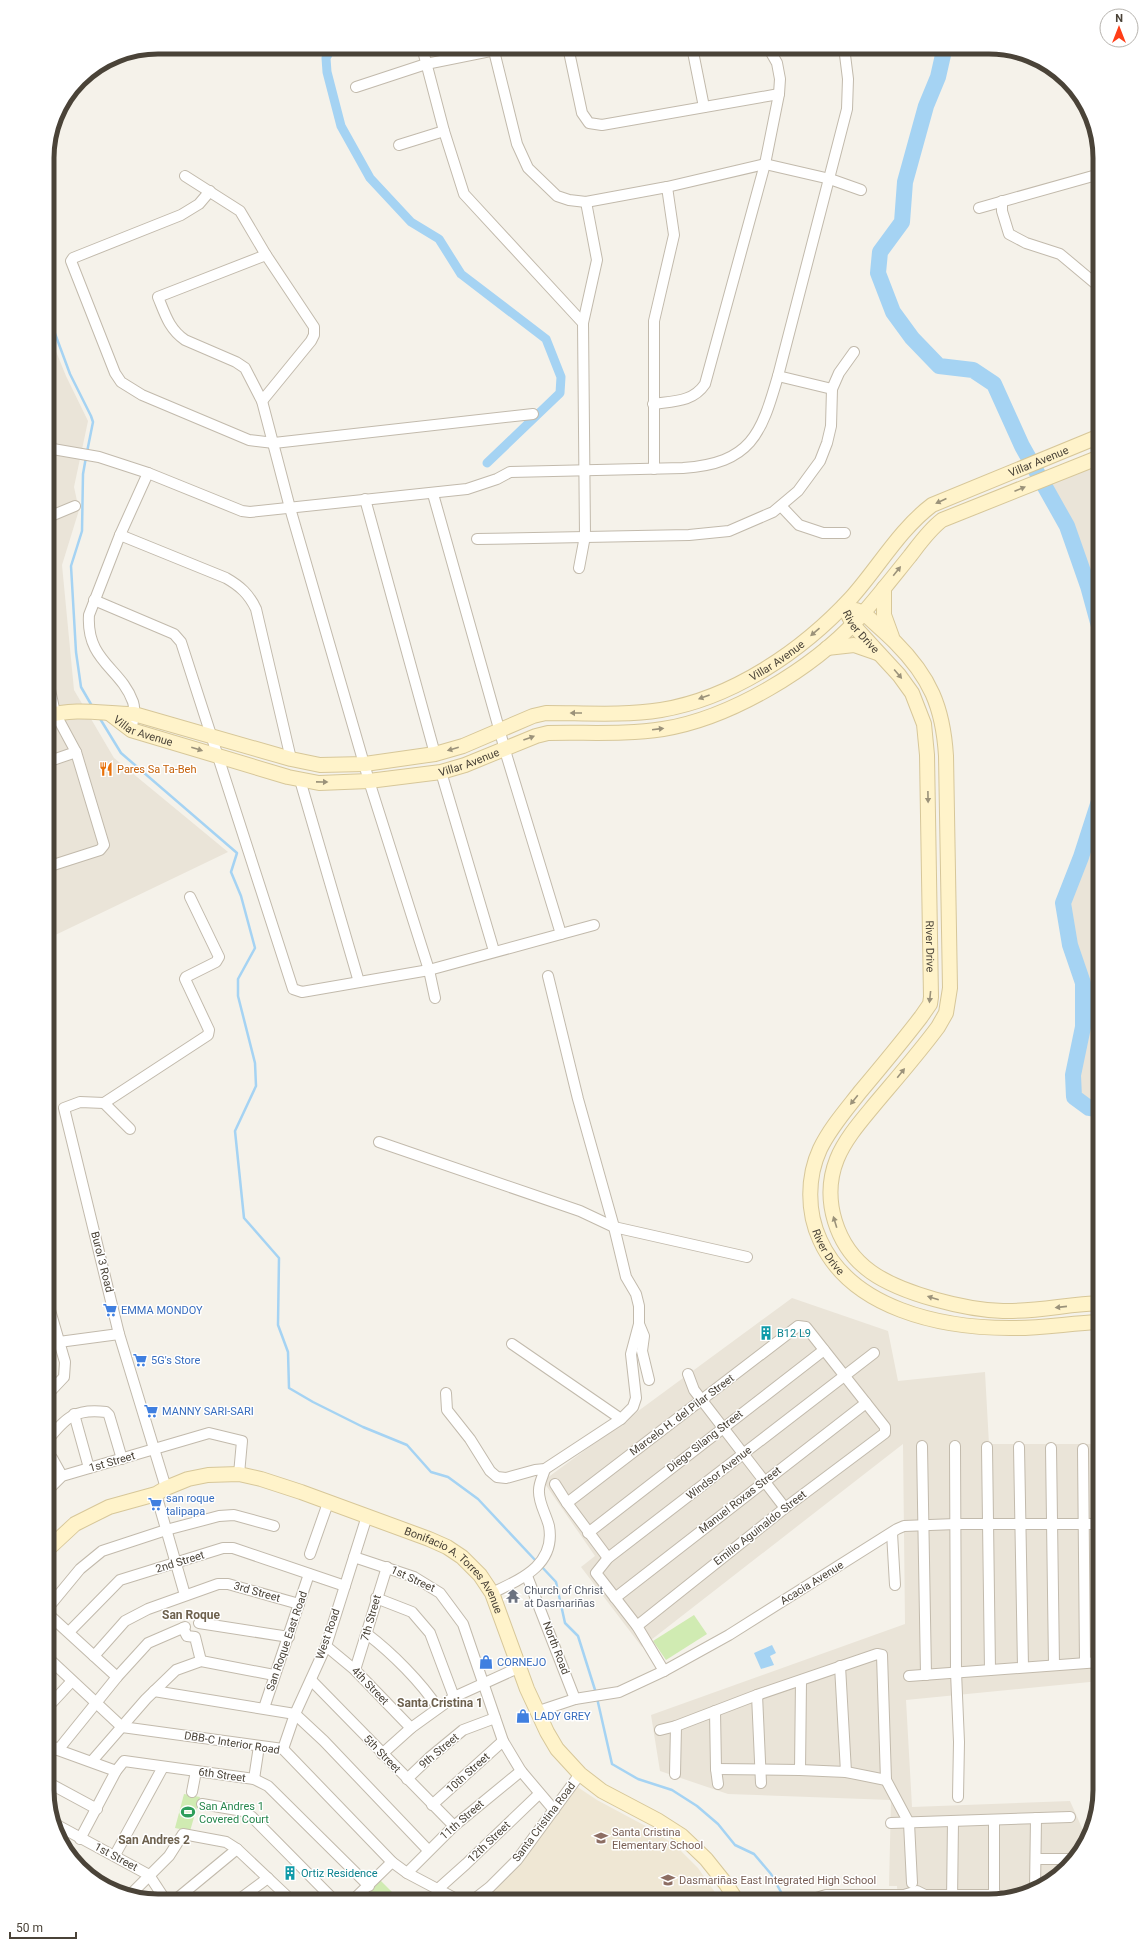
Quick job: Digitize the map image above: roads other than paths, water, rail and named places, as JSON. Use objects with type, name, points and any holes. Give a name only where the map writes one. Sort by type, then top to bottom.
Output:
[{"type":"street","points":[[424,54],[444,131],[464,194],[583,323]]},
{"type":"street","points":[[356,87],[426,64],[478,54]]},
{"type":"street","points":[[495,54],[517,144],[528,168],[557,196],[569,200],[586,202],[666,187],[765,164],[830,179],[861,190]]},
{"type":"street","points":[[569,54],[582,113],[589,123],[602,125],[779,94]]},
{"type":"street","points":[[693,54],[704,107]]},
{"type":"street","points":[[653,404],[686,399],[698,394],[705,384],[765,164],[779,94],[780,79],[777,63],[772,54]]},
{"type":"street","points":[[54,449],[99,457],[148,473],[242,511],[260,511],[433,494],[478,486],[510,472],[654,469],[706,466],[722,462],[738,452],[760,429],[767,414],[830,179],[846,109],[848,79],[845,54]]},
{"type":"street","points":[[399,145],[444,131]]},
{"type":"street","points":[[185,176],[240,211],[266,255],[314,327],[312,341],[262,401]]},
{"type":"street","points":[[979,208],[1093,176]]},
{"type":"street","points":[[654,469],[654,321],[674,235],[666,187]]},
{"type":"street","points":[[210,191],[199,204],[181,214],[72,258],[71,263],[115,373],[121,382],[142,395],[249,440],[274,443],[533,414]]},
{"type":"street","points":[[1002,201],[1002,211],[1009,234],[1026,243],[1060,254],[1093,282]]},
{"type":"street","points":[[579,568],[585,536],[583,323],[597,260],[586,202]]},
{"type":"street","points":[[266,255],[158,297],[169,325],[177,335],[184,340],[236,362],[245,368],[262,401],[290,508],[369,781],[429,970],[435,998]]},
{"type":"street","points":[[477,539],[689,535],[729,531],[773,512],[798,491],[820,461],[828,443],[831,426],[832,389],[839,373],[854,352]]},
{"type":"street","points":[[778,376],[832,389]]},
{"type":"street","name":"Villar Avenue","points":[[110,714],[134,714],[291,759],[320,765],[365,764],[435,754],[463,746],[533,716],[546,713],[639,712],[662,710],[708,696],[731,687],[774,664],[805,641],[844,606],[924,511],[940,501],[1093,438]]},
{"type":"street","name":"Villar Avenue","points":[[110,714],[131,730],[300,780],[319,783],[369,781],[441,772],[465,765],[504,748],[548,733],[640,731],[664,729],[688,723],[713,714],[760,693],[785,679],[827,648],[864,613],[935,526],[949,517],[1093,459]]},
{"type":"street","points":[[131,730],[134,714],[133,702],[125,688],[99,655],[93,644],[88,625],[89,615],[94,600],[120,535],[148,473]]},
{"type":"street","points":[[433,494],[504,748],[561,934]]},
{"type":"street","points":[[365,500],[435,754]]},
{"type":"street","points":[[54,517],[75,506]]},
{"type":"street","points":[[780,506],[799,525],[823,533],[845,533]]},
{"type":"street","points":[[120,535],[226,578],[241,586],[256,609],[291,759]]},
{"type":"street","points":[[884,588],[884,615],[894,641]]},
{"type":"street","points":[[94,600],[178,637],[181,642],[210,736],[293,989],[302,992],[429,970],[494,951],[594,925]]},
{"type":"street","name":"River Drive","points":[[844,606],[864,613],[894,641],[922,672],[935,697],[943,723],[946,764],[949,996],[946,1013],[938,1027],[862,1120],[840,1152],[834,1168],[831,1188],[834,1220],[844,1243],[862,1265],[883,1280],[924,1295],[976,1308],[1004,1311],[1093,1304]]},
{"type":"street","name":"River Drive","points":[[844,606],[853,625],[899,675],[912,693],[921,714],[926,734],[931,997],[930,1004],[921,1017],[839,1119],[822,1145],[815,1164],[810,1189],[811,1206],[816,1230],[828,1255],[848,1279],[880,1300],[911,1312],[950,1323],[991,1328],[1029,1328],[1093,1323]]},
{"type":"street","points":[[827,648],[854,645],[880,654]]},
{"type":"street","points":[[54,865],[103,848],[104,845],[76,752],[55,714],[77,711],[110,714]]},
{"type":"street","points":[[54,760],[76,752]]},
{"type":"street","points":[[441,772],[494,951]]},
{"type":"street","points":[[300,780],[359,982]]},
{"type":"street","points":[[130,1129],[104,1103],[208,1034],[209,1030],[185,979],[186,977],[216,962],[218,957],[190,898]]},
{"type":"street","points":[[446,1393],[447,1410],[470,1439],[490,1471],[497,1477],[506,1478],[535,1470],[545,1470],[621,1419],[633,1407],[636,1398],[631,1354],[639,1324],[639,1306],[636,1294],[626,1276],[578,1099],[548,976]]},
{"type":"street","name":"Burol 3 Road","points":[[104,1103],[80,1102],[64,1108],[64,1113],[120,1334],[154,1449],[166,1530],[185,1595]]},
{"type":"street","points":[[379,1142],[580,1211],[614,1228],[747,1257]]},
{"type":"street","points":[[54,1324],[65,1362],[64,1377],[54,1388]]},
{"type":"street","points":[[639,1324],[643,1331],[642,1351],[649,1380]]},
{"type":"street","name":"Marcelo H. del Pilar Street","points":[[567,1504],[798,1326],[806,1327],[824,1350]]},
{"type":"street","points":[[59,1342],[120,1334]]},
{"type":"street","points":[[512,1344],[621,1419]]},
{"type":"street","points":[[824,1350],[866,1403]]},
{"type":"street","name":"Diego Silang Street","points":[[588,1533],[824,1350]]},
{"type":"street","name":"Windsor Avenue","points":[[615,1598],[596,1573],[608,1558],[874,1353]]},
{"type":"street","points":[[688,1374],[694,1390],[785,1508]]},
{"type":"street","name":"Emilio Aguinaldo Street","points":[[637,1626],[785,1508],[885,1433],[885,1427],[866,1403]]},
{"type":"street","name":"Manuel Roxas Street","points":[[615,1598],[764,1480],[866,1403]]},
{"type":"street","points":[[54,1432],[59,1425],[74,1414],[108,1413],[122,1459]]},
{"type":"street","points":[[74,1414],[89,1468]]},
{"type":"street","name":"1st Street","points":[[62,1476],[209,1433],[242,1441],[239,1474]]},
{"type":"street","points":[[922,1446],[922,1526],[926,1675]]},
{"type":"street","points":[[955,1446],[956,1672],[959,1742],[958,1797]]},
{"type":"street","points":[[987,1447],[990,1670]]},
{"type":"street","points":[[1019,1447],[1023,1667]]},
{"type":"street","points":[[1051,1448],[1054,1665]]},
{"type":"street","points":[[1083,1449],[1085,1663]]},
{"type":"street","points":[[54,1462],[62,1476],[54,1485]]},
{"type":"street","points":[[492,1593],[527,1576],[537,1568],[546,1554],[550,1533],[539,1492],[545,1470]]},
{"type":"street","name":"Bonifacio A. Torres Avenue","points":[[54,1544],[75,1524],[90,1515],[109,1507],[161,1491],[188,1479],[208,1475],[239,1474],[261,1479],[367,1516],[447,1547],[471,1566],[492,1593],[527,1689],[556,1749],[580,1774],[602,1791],[657,1820],[682,1836],[706,1859],[732,1894]]},
{"type":"street","points":[[555,1484],[567,1504],[608,1558]]},
{"type":"street","points":[[310,1554],[328,1503]]},
{"type":"street","points":[[54,1601],[80,1569],[102,1551],[166,1530],[219,1516],[234,1515],[274,1526]]},
{"type":"street","name":"West Road","points":[[283,1749],[295,1714],[326,1646],[367,1516]]},
{"type":"street","name":"Acacia Avenue","points":[[539,1712],[575,1699],[625,1690],[664,1671],[729,1635],[904,1526],[956,1524],[1093,1524]]},
{"type":"street","points":[[892,1533],[895,1585]]},
{"type":"street","name":"2nd Street","points":[[68,1632],[120,1580],[223,1548],[233,1548],[345,1586]]},
{"type":"street","name":"1st Street","points":[[354,1557],[387,1567],[414,1578],[440,1592],[463,1624],[503,1741],[521,1771],[554,1810]]},
{"type":"street","name":"7th Street","points":[[355,1670],[367,1634],[376,1598],[387,1567]]},
{"type":"street","name":"San Roque East Road","points":[[264,1708],[274,1675],[310,1574]]},
{"type":"street","name":"North Road","points":[[527,1576],[575,1699]]},
{"type":"street","name":"3rd Street","points":[[94,1656],[125,1621],[148,1609],[218,1584],[228,1584],[299,1604]]},
{"type":"street","points":[[376,1598],[412,1612],[430,1633],[454,1698]]},
{"type":"street","points":[[615,1598],[637,1626],[664,1671]]},
{"type":"street","points":[[54,1619],[117,1677]]},
{"type":"street","points":[[199,1623],[288,1637]]},
{"type":"street","points":[[58,1750],[117,1677],[148,1643],[184,1628],[187,1636],[195,1638],[201,1661]]},
{"type":"street","points":[[367,1634],[382,1645],[430,1696],[438,1708]]},
{"type":"street","name":"4th Street","points":[[326,1646],[355,1670],[411,1728]]},
{"type":"street","points":[[660,1730],[676,1726],[757,1695],[801,1681],[840,1666],[877,1654],[882,1655],[886,1780],[910,1823],[912,1882]]},
{"type":"street","points":[[92,1761],[122,1726],[176,1670],[201,1661],[274,1675]]},
{"type":"street","points":[[909,1676],[1093,1662]]},
{"type":"street","points":[[54,1663],[122,1726]]},
{"type":"street","points":[[840,1666],[846,1772]]},
{"type":"street","points":[[382,1754],[411,1728],[438,1708],[483,1683],[520,1667]]},
{"type":"street","points":[[54,1700],[72,1680]]},
{"type":"street","name":"5th Street","points":[[311,1680],[454,1826]]},
{"type":"street","points":[[800,1770],[801,1681]]},
{"type":"street","points":[[154,1692],[295,1714],[324,1740],[428,1850]]},
{"type":"street","points":[[757,1695],[761,1783]]},
{"type":"street","points":[[715,1711],[716,1769],[718,1784]]},
{"type":"street","name":"9th Street","points":[[407,1779],[429,1758],[463,1730],[495,1718]]},
{"type":"street","name":"DBB-C Interior Road","points":[[122,1726],[283,1749],[392,1862],[407,1873],[447,1894]]},
{"type":"street","points":[[675,1774],[676,1726]]},
{"type":"street","name":"10th Street","points":[[432,1805],[503,1741]]},
{"type":"street","points":[[254,1779],[259,1746]]},
{"type":"street","points":[[54,1747],[58,1750],[92,1761],[116,1771],[80,1839]]},
{"type":"street","name":"6th Street","points":[[116,1771],[125,1761],[254,1779],[268,1786],[369,1886]]},
{"type":"street","points":[[115,1855],[163,1767]]},
{"type":"street","points":[[716,1769],[846,1772],[886,1780]]},
{"type":"street","points":[[192,1792],[196,1771]]},
{"type":"street","name":"11th Street","points":[[407,1873],[428,1850],[454,1826],[521,1771]]},
{"type":"street","name":"Santa Cristina Road","points":[[481,1894],[517,1860],[580,1774]]},
{"type":"street","points":[[54,1786],[97,1809]]},
{"type":"street","name":"12th Street","points":[[438,1889],[539,1794]]},
{"type":"street","points":[[202,1804],[243,1811],[252,1817],[329,1894]]},
{"type":"street","points":[[891,1823],[1070,1817]]},
{"type":"street","points":[[1035,1883],[1036,1818]]},
{"type":"street","points":[[994,1820],[994,1894]]},
{"type":"street","points":[[952,1894],[953,1821]]},
{"type":"street","name":"1st Street","points":[[62,1828],[80,1839],[115,1855],[149,1875],[161,1894]]},
{"type":"street","points":[[134,1891],[169,1856],[183,1834],[226,1842],[237,1849],[285,1894]]},
{"type":"street","points":[[182,1894],[237,1849]]},
{"type":"street","points":[[1036,1860],[1067,1859]]},
{"type":"street","points":[[360,1894],[392,1862]]},
{"type":"street","points":[[246,1894],[268,1878]]},
{"type":"street","points":[[826,1894],[904,1894],[917,1891],[923,1894]]},
{"type":"water","points":[[772,1645],[776,1653],[770,1656],[774,1665],[761,1669],[754,1653]]},
{"type":"waterway","points":[[328,54],[326,58],[327,72],[341,126],[370,178],[411,222],[439,239],[461,274],[546,339],[561,377],[560,393],[487,463]]},
{"type":"waterway","points":[[943,54],[938,77],[926,106],[905,182],[902,222],[880,252],[878,273],[893,312],[912,338],[939,366],[973,370],[994,384],[1022,446],[1067,526],[1093,604]]},
{"type":"waterway","points":[[54,331],[70,374],[93,422],[87,452]]},
{"type":"waterway","points":[[86,457],[83,474],[82,531],[71,566],[76,652],[81,687],[92,706]]},
{"type":"waterway","points":[[99,717],[121,753],[237,853],[231,872],[241,896],[255,948],[238,979],[238,996],[255,1063],[256,1086],[235,1131],[244,1218],[279,1258],[278,1325],[288,1352],[289,1388],[363,1427],[407,1445],[431,1472],[448,1477],[478,1499],[536,1561]]},
{"type":"waterway","points":[[1093,820],[1081,857],[1063,903],[1070,945],[1083,983],[1083,1027],[1073,1075],[1074,1097],[1089,1108],[1093,1109]]},
{"type":"waterway","points":[[540,1565],[556,1582],[565,1623],[578,1636],[596,1693]]},
{"type":"waterway","points":[[597,1698],[612,1764],[638,1779],[672,1790],[697,1806],[718,1824],[735,1845],[754,1854],[771,1874],[782,1894]]},
{"type":"place","name":"Pares Sa Ta-Beh","points":[[106,769]]},
{"type":"place","name":"EMMA MONDOY","points":[[110,1310]]},
{"type":"place","name":"B12 L9","points":[[766,1333]]},
{"type":"place","name":"5G's Store","points":[[140,1360]]},
{"type":"place","name":"MANNY SARI-SARI","points":[[151,1411]]},
{"type":"place","name":"san roque talipapa","points":[[155,1504]]},
{"type":"place","name":"Church of Christ at Dasmariñas","points":[[513,1596]]},
{"type":"place","name":"CORNEJO","points":[[486,1662]]},
{"type":"place","name":"LADY GREY","points":[[523,1716]]},
{"type":"place","name":"San Andres 1 Covered Court","points":[[188,1812]]},
{"type":"place","name":"Santa Cristina Elementary School","points":[[601,1838]]},
{"type":"place","name":"Ortiz Residence","points":[[290,1873]]},
{"type":"place","name":"Dasmariñas East Integrated High School","points":[[668,1880]]},
{"type":"district","name":"San Roque","points":[[191,1615]]},
{"type":"district","name":"Santa Cristina 1","points":[[440,1703]]},
{"type":"district","name":"San Andres 2","points":[[154,1840]]}]
